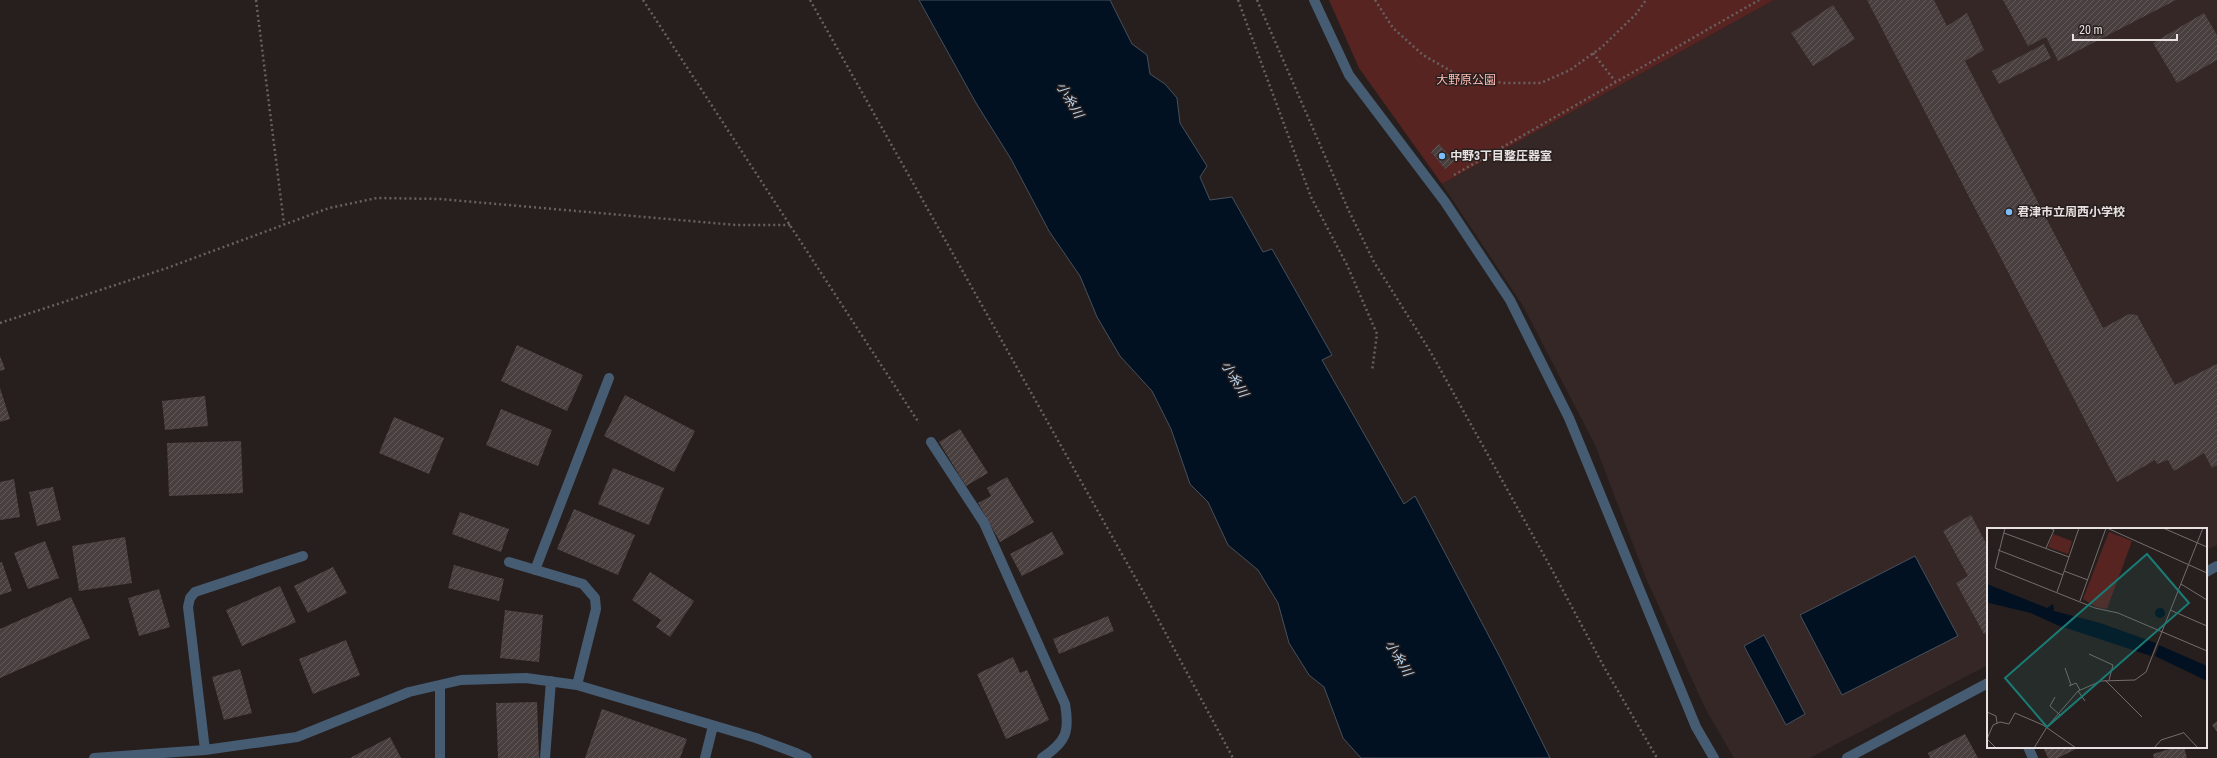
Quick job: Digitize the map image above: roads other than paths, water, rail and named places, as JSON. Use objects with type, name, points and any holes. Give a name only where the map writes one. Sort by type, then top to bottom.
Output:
[{"type":"street","points":[[1314,0],[1349,75],[1434,187],[1510,300],[1569,418],[1696,727],[1714,758]]},
{"type":"street","points":[[534,570],[609,378]]},
{"type":"street","points":[[931,442],[984,523],[1065,704],[1068,723],[1063,740],[1042,758]]},
{"type":"street","points":[[205,750],[188,606],[190,598],[195,592],[303,556]]},
{"type":"street","points":[[509,562],[583,584],[595,598],[596,609],[577,685]]},
{"type":"street","points":[[2207,571],[2217,566]]},
{"type":"street","points":[[94,758],[205,750],[297,737],[409,692],[461,680],[526,678],[577,685],[756,738],[807,758]]},
{"type":"street","points":[[545,758],[551,681]]},
{"type":"street","points":[[1848,758],[1987,684]]},
{"type":"street","points":[[440,685],[440,758]]},
{"type":"street","points":[[705,758],[713,726]]},
{"type":"street","points":[[2029,748],[2034,758]]},
{"type":"water","name":"小糸川","points":[[919,0],[1110,0],[1132,44],[1147,55],[1150,74],[1165,84],[1177,98],[1180,123],[1207,166],[1200,177],[1210,200],[1232,197],[1263,252],[1272,249],[1332,355],[1322,360],[1404,504],[1415,496],[1502,661],[1550,758],[1361,758],[1343,738],[1324,687],[1309,675],[1289,643],[1278,603],[1258,570],[1228,545],[1208,502],[1190,484],[1171,429],[1152,391],[1120,356],[1097,317],[1080,276],[1049,231],[1011,159],[976,103]]},
{"type":"water","points":[[1915,556],[1958,636],[1842,695],[1800,615]]},
{"type":"water","points":[[1764,635],[1805,714],[1786,725],[1744,646]]},
{"type":"place","name":"中野3丁目整圧器室","points":[[1442,156]]},
{"type":"place","name":"君津市立周西小学校","points":[[2009,212]]},
{"type":"park label","name":"大野原公園","points":[[1466,80]]}]
